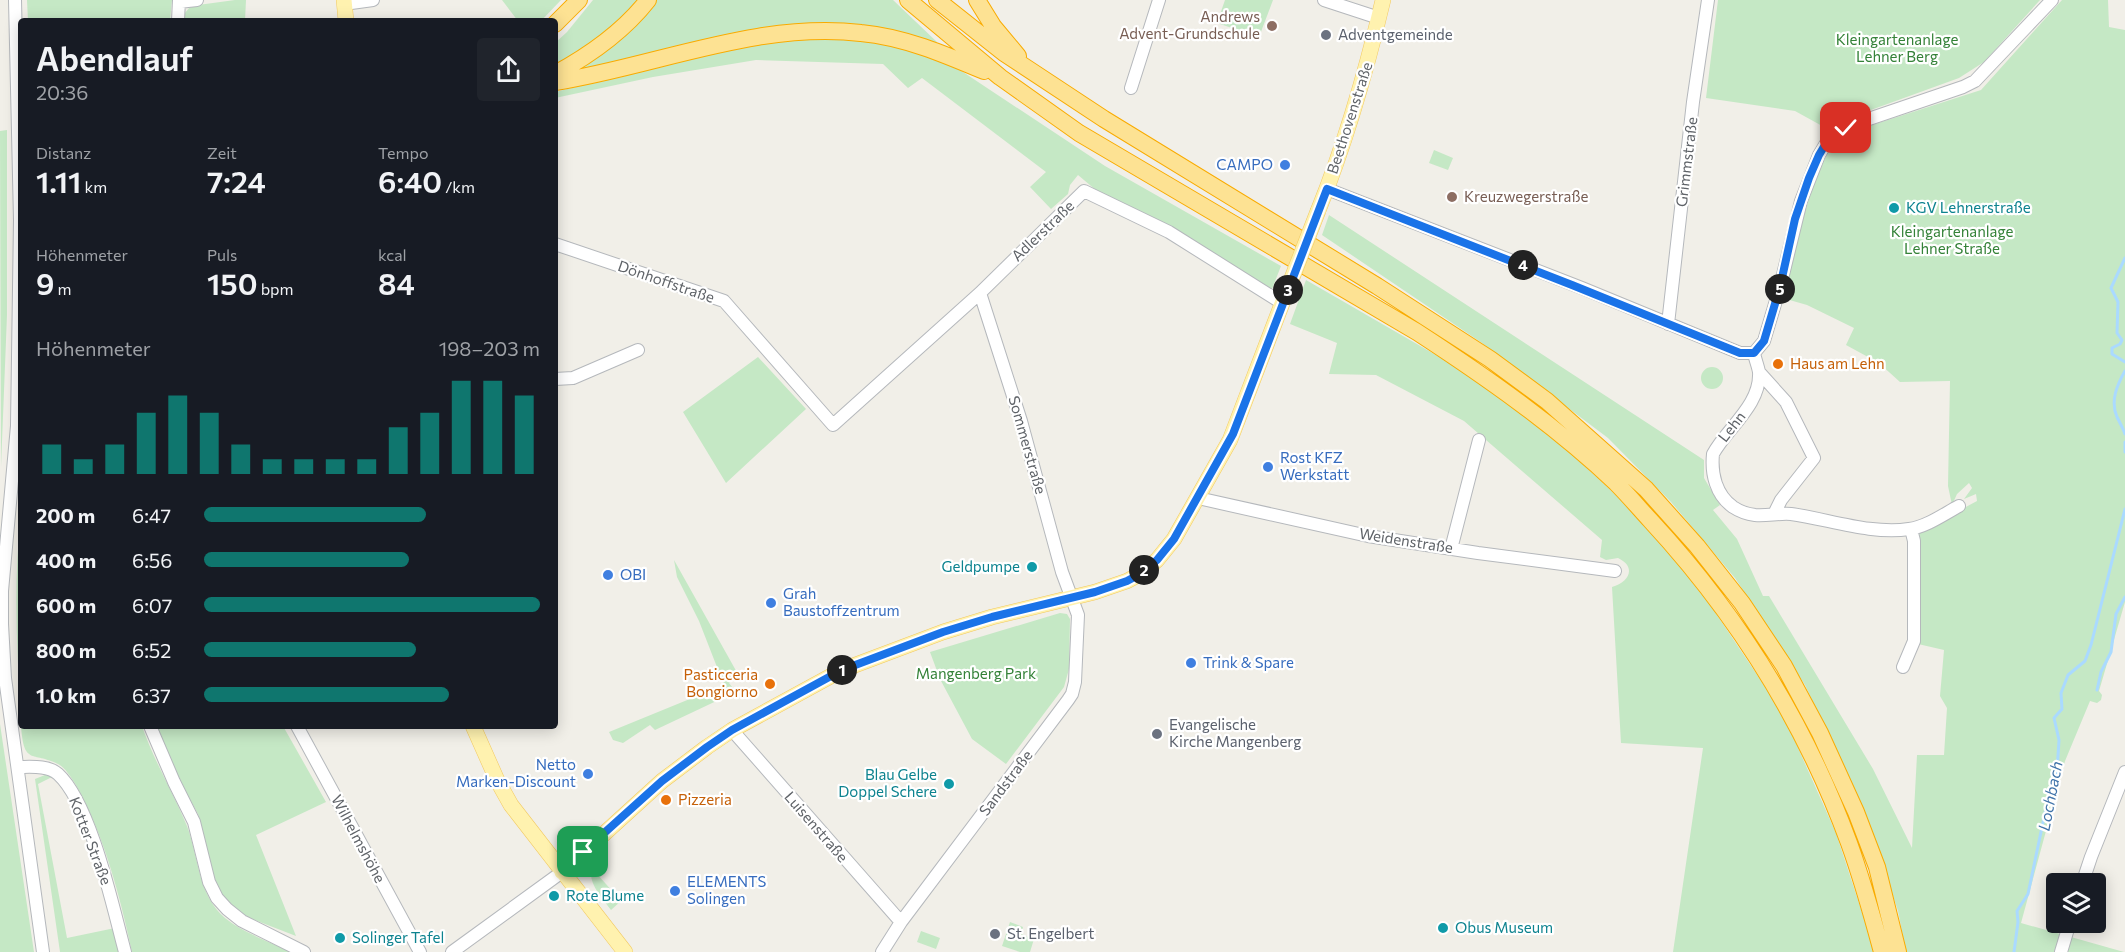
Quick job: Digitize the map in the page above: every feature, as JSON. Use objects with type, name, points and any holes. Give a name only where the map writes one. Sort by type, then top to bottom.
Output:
[{"type":"highway","points":[[558,21],[579,0]]},
{"type":"highway","points":[[558,72],[608,40],[648,0]]},
{"type":"highway","points":[[908,0],[1000,77],[1079,133],[1417,332],[1456,358],[1556,431],[1616,484],[1665,536],[1718,599],[1789,711],[1810,751],[1849,842],[1882,952]]},
{"type":"highway","points":[[937,0],[988,41],[1030,70],[1490,359],[1547,401],[1646,489],[1697,546],[1742,603],[1790,676],[1820,733],[1856,812],[1877,867],[1898,952]]},
{"type":"highway","points":[[977,0],[993,26],[1030,70]]},
{"type":"highway","points":[[558,81],[753,38],[831,31],[861,33],[900,40],[1000,77]]},
{"type":"main road","name":"Beethovenstraße","points":[[562,872],[662,781],[732,730],[842,670],[943,632],[1074,602],[1127,581],[1157,560],[1174,539],[1233,434],[1327,189],[1355,107],[1383,0]]},
{"type":"main road","points":[[344,2],[346,18]]},
{"type":"main road","points":[[474,729],[511,805],[625,952]]},
{"type":"street","points":[[15,0],[18,110]]},
{"type":"street","points":[[178,18],[179,1],[197,0]]},
{"type":"street","points":[[344,2],[373,0]]},
{"type":"street","points":[[1131,88],[1159,0]]},
{"type":"street","points":[[1324,0],[1379,18]]},
{"type":"street","name":"Grimmstraße","points":[[1668,324],[1708,0]]},
{"type":"street","points":[[1754,353],[1764,341],[1801,201],[1819,155],[1828,140],[1860,122],[1975,81],[2052,0]]},
{"type":"street","points":[[1327,189],[1740,353],[1754,353]]},
{"type":"street","name":"Adlerstraße","points":[[833,425],[980,293],[1084,191],[1169,232],[1284,299]]},
{"type":"street","name":"Dönhoffstraße","points":[[558,245],[724,301],[833,425]]},
{"type":"street","name":"Sommerstraße","points":[[980,293],[1021,421],[1062,572],[1074,602]]},
{"type":"street","points":[[558,379],[573,378],[638,350]]},
{"type":"street","points":[[1754,353],[1759,372],[1790,407],[1814,458],[1781,500],[1774,514]]},
{"type":"street","name":"Lehn","points":[[1759,372],[1750,403],[1713,454],[1713,471],[1719,490],[1733,506],[1754,515],[1790,514],[1880,529],[1911,529],[1959,506]]},
{"type":"street","points":[[18,374],[17,426],[2,591],[5,678],[43,952]]},
{"type":"street","points":[[1451,549],[1479,440]]},
{"type":"street","name":"Weidenstraße","points":[[1198,498],[1368,536],[1615,572]]},
{"type":"street","points":[[1903,667],[1914,641],[1914,541],[1911,529]]},
{"type":"street","name":"Sandstraße","points":[[882,952],[901,922],[1072,694],[1076,663],[1074,602]]},
{"type":"street","points":[[151,729],[194,822],[209,882],[217,898],[226,909],[242,921],[304,952]]},
{"type":"street","name":"Wilhelmshöhe","points":[[299,729],[420,952]]},
{"type":"street","name":"Luisenstraße","points":[[732,730],[901,922]]},
{"type":"street","name":"Kotter Straße","points":[[18,767],[37,767],[55,772],[69,787],[96,847],[125,952]]},
{"type":"street","points":[[2086,873],[2125,772]]},
{"type":"street","points":[[452,952],[562,872]]},
{"type":"street","points":[[2061,952],[2067,933]]},
{"type":"green space","points":[[27,0],[172,0],[170,18],[28,18]]},
{"type":"green space","points":[[246,0],[245,18],[184,18],[189,8]]},
{"type":"green space","points":[[502,0],[561,0],[544,18],[516,18]]},
{"type":"green space","points":[[593,0],[640,0],[601,38],[558,64],[558,40]]},
{"type":"green space","points":[[657,0],[893,0],[937,42],[871,29],[659,54],[575,70],[638,23]]},
{"type":"green space","points":[[1225,0],[1273,0],[1259,37],[1217,23]]},
{"type":"green space","name":"Kleingartenanlage Lehner Berg","points":[[1718,0],[2040,0],[1984,62],[1959,78],[1824,127],[1795,111],[1706,98]]},
{"type":"green space","name":"Kleingartenanlage Lehner Straße","points":[[2062,0],[2108,0],[2109,27],[2125,30],[2125,602],[2099,691],[2102,695],[2101,700],[2097,703],[2090,701],[2065,761],[2021,923],[2046,930],[2046,933],[2057,933],[2124,952],[1906,952],[1898,911],[1871,829],[1805,685],[1735,578],[1671,502],[1608,438],[1482,343],[1322,235],[1329,215],[1704,460],[1704,478],[1720,505],[1713,510],[1737,539],[1763,596],[1769,596],[1873,769],[1912,848],[1917,755],[1944,755],[1947,708],[1940,696],[1944,650],[1918,644],[1918,537],[1921,531],[1977,501],[1976,494],[1964,499],[1972,488],[1969,483],[1957,494],[1952,505],[1948,486],[1950,381],[1900,382],[1879,363],[1846,345],[1854,328],[1807,305],[1786,299],[1790,286],[1788,277],[1818,172],[1836,144],[1860,129],[1981,90]]},
{"type":"green space","points":[[794,40],[871,40],[932,56],[960,70],[1105,166],[1281,266],[1272,289],[1173,229],[1097,191],[1078,175],[1070,185],[1068,194],[1051,209],[1030,187],[1046,172],[922,78],[908,88],[883,64],[756,60],[653,77],[558,97],[558,91],[748,45]]},
{"type":"green space","points":[[7,130],[7,315],[1,467],[0,131]]},
{"type":"green space","points":[[1434,150],[1453,158],[1448,170],[1429,163]]},
{"type":"green space","points":[[1306,280],[1455,366],[1523,415],[1574,456],[1619,498],[1678,564],[1713,609],[1782,712],[1836,833],[1875,952],[1673,952],[1703,748],[1621,743],[1612,587],[1626,578],[1629,570],[1627,566],[1618,558],[1606,560],[1600,557],[1602,540],[1464,421],[1376,375],[1329,374],[1337,343],[1290,324]]},
{"type":"green space","points":[[758,357],[806,409],[726,483],[683,412]]},
{"type":"green space","points":[[1712,367],[1720,370],[1723,378],[1720,386],[1712,389],[1704,386],[1701,378],[1704,370]]},
{"type":"green space","points":[[18,558],[18,662],[17,643]]},
{"type":"green space","points":[[674,560],[739,676],[729,683],[735,691],[655,730],[650,725],[623,743],[613,740],[609,732],[724,685],[699,621],[677,577]]},
{"type":"green space","name":"Mangenberg Park","points":[[1060,613],[1067,614],[1070,619],[1069,669],[1064,687],[1006,764],[972,739],[940,679],[930,652]]},
{"type":"green space","points":[[0,724],[34,952],[0,952]]},
{"type":"green space","points":[[21,729],[143,729],[187,826],[204,887],[216,909],[240,928],[290,952],[132,952],[110,866],[86,804],[68,773],[58,764],[31,755],[24,747]]},
{"type":"green space","points":[[157,729],[285,729],[326,802],[256,835],[296,936],[247,917],[229,905],[217,887],[213,876],[198,814],[176,774]]},
{"type":"green space","points":[[45,775],[52,777],[38,784],[67,938],[115,928],[121,952],[60,952],[35,779]]},
{"type":"green space","points":[[595,860],[605,868],[598,875],[621,901],[611,910],[598,893],[592,880],[592,867]]},
{"type":"green space","points":[[1010,922],[1023,927],[1021,934],[1034,939],[1030,952],[1020,952],[1002,946]]},
{"type":"green space","points":[[921,931],[940,938],[936,949],[917,942]]},
{"type":"waterway","name":"Lochbach","points":[[2125,258],[2111,288],[2118,302],[2117,333],[2122,340],[2120,344],[2112,348],[2112,354],[2125,362]]},
{"type":"waterway","name":"Lochbach","points":[[2125,371],[2114,399],[2115,411],[2125,434]]},
{"type":"waterway","name":"Lochbach","points":[[2125,442],[2125,452]]},
{"type":"waterway","name":"Lochbach","points":[[2014,952],[2018,922],[2017,911],[2028,894],[2050,789],[2057,772],[2059,740],[2054,718],[2062,709],[2061,693],[2068,675],[2085,661],[2091,645],[2125,509]]},
{"type":"waterway","points":[[2097,690],[2101,672],[2111,652],[2116,614],[2125,597]]},
{"type":"place","name":"Andrews Advent-Grundschule","points":[[1272,26]]},
{"type":"place","name":"Adventgemeinde","points":[[1326,35]]},
{"type":"place","name":"CAMPO","points":[[1285,165]]},
{"type":"place","name":"Kreuzwegerstraße","points":[[1452,197]]},
{"type":"place","name":"KGV Lehnerstraße","points":[[1894,208]]},
{"type":"place","name":"Haus am Lehn","points":[[1778,364]]},
{"type":"place","name":"Rost KFZ Werkstatt","points":[[1268,467]]},
{"type":"place","name":"Geldpumpe","points":[[1032,567]]},
{"type":"place","name":"OBI","points":[[608,575]]},
{"type":"place","name":"Grah Baustoffzentrum","points":[[771,603]]},
{"type":"place","name":"Trink & Spare","points":[[1191,663]]},
{"type":"place","name":"Pasticceria Bongiorno","points":[[770,684]]},
{"type":"place","name":"Evangelische Kirche Mangenberg","points":[[1157,734]]},
{"type":"place","name":"Netto Marken-Discount","points":[[588,774]]},
{"type":"place","name":"Blau Gelbe Doppel Schere","points":[[949,784]]},
{"type":"place","name":"Pizzeria","points":[[666,800]]},
{"type":"place","name":"ELEMENTS Solingen","points":[[675,891]]},
{"type":"place","name":"Rote Blume","points":[[554,896]]},
{"type":"place","name":"Obus Museum","points":[[1443,928]]},
{"type":"place","name":"St. Engelbert","points":[[995,934]]},
{"type":"place","name":"Solinger Tafel","points":[[340,938]]},
{"type":"route","points":[[583,852],[662,781],[707,747],[732,730],[842,670],[943,632],[992,617],[1095,592],[1127,581],[1157,560],[1174,539],[1233,434],[1327,189],[1740,353],[1748,354],[1759,349],[1764,341],[1780,287],[1795,219],[1809,178],[1828,140],[1846,128]]}]
